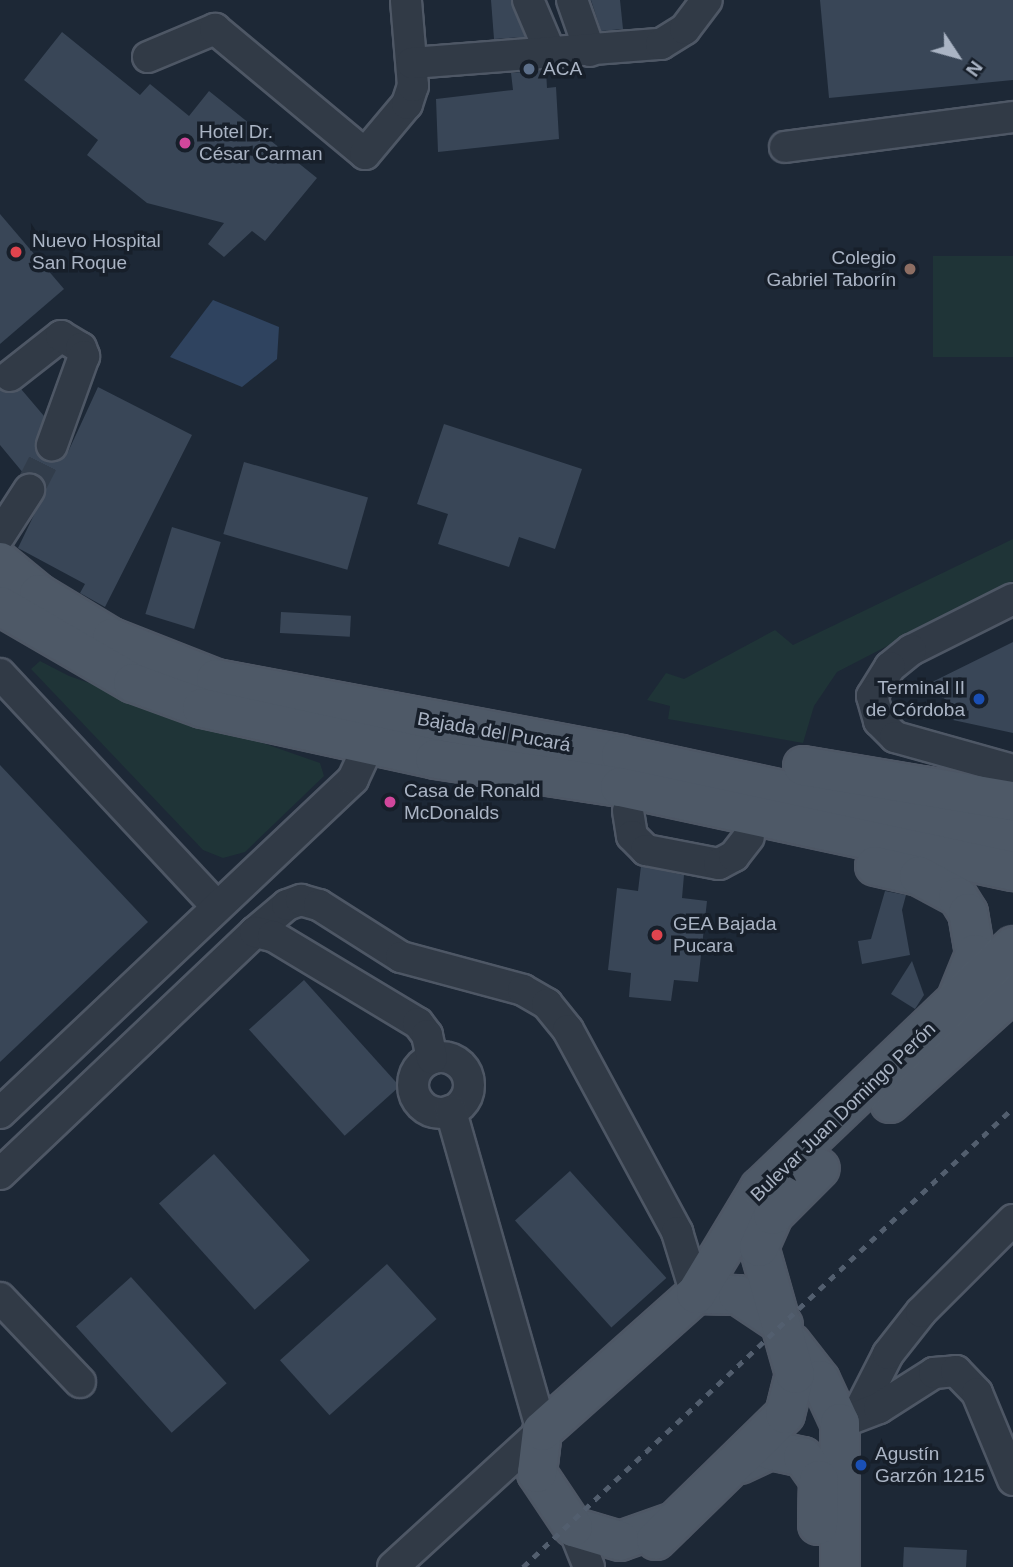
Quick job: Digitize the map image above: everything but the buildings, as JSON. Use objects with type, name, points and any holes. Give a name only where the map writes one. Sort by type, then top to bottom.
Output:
[{"type":"main road","name":"Bajada del Pucará","points":[[0,562],[39,594],[139,652],[216,679],[621,755],[941,839],[1013,871]]},
{"type":"main road","name":"Bajada del Pucará","points":[[0,606],[68,649],[167,696],[369,744],[435,759],[941,839],[1013,840]]},
{"type":"main road","points":[[392,714],[535,719],[1013,802]]},
{"type":"main road","points":[[435,759],[628,811],[750,836],[919,876],[958,897],[968,913],[975,954],[955,1001]]},
{"type":"main road","name":"Bulevar Juan Domingo Perón","points":[[539,1416],[696,1294],[760,1188],[1013,946]]},
{"type":"main road","name":"Bulevar Juan Domingo Perón","points":[[785,1332],[759,1258],[766,1225],[798,1188],[1013,992]]},
{"type":"main road","points":[[696,1294],[738,1295],[785,1332],[849,1418],[840,1567]]},
{"type":"main road","points":[[628,1567],[740,1464],[791,1401],[795,1374],[785,1332]]},
{"type":"main road","points":[[539,1416],[537,1473],[573,1527],[620,1541],[674,1522]]},
{"type":"main road","points":[[740,1464],[784,1450],[803,1457],[814,1468],[819,1489],[816,1567]]},
{"type":"street","points":[[528,0],[551,54]]},
{"type":"street","points":[[572,0],[590,51]]},
{"type":"street","points":[[412,63],[590,51],[674,39],[707,0]]},
{"type":"street","points":[[148,57],[215,29],[365,154],[407,104],[412,63],[402,5]]},
{"type":"street","points":[[785,147],[1013,117]]},
{"type":"street","points":[[10,376],[61,335],[81,348],[84,356],[52,444]]},
{"type":"street","points":[[0,535],[29,490]]},
{"type":"street","points":[[1013,599],[911,650],[884,673],[872,696],[879,721],[895,737],[1013,770]]},
{"type":"street","points":[[0,674],[13,702],[217,907]]},
{"type":"street","points":[[0,1113],[353,779],[369,744]]},
{"type":"street","points":[[0,1174],[255,932],[286,905],[301,900],[319,905],[401,957],[523,990],[547,1004],[568,1030],[677,1232],[696,1294]]},
{"type":"street","points":[[255,932],[273,936],[418,1023],[427,1035],[432,1058]]},
{"type":"street","points":[[432,1058],[451,1058],[466,1071],[465,1098],[451,1111],[433,1112],[414,1094],[414,1077],[432,1058]]},
{"type":"street","points":[[451,1111],[539,1416]]},
{"type":"street","points":[[849,1418],[888,1354],[921,1312],[1013,1220]]},
{"type":"street","points":[[0,1298],[80,1382]]},
{"type":"street","points":[[849,1418],[879,1408],[934,1373],[956,1371],[977,1393],[1013,1480]]},
{"type":"street","name":"Bulevar Juan Domingo Perón","points":[[393,1567],[539,1416]]},
{"type":"street","points":[[573,1527],[589,1567]]},
{"type":"green space","points":[[933,256],[1013,256],[1013,357],[933,357]]},
{"type":"green space","points":[[1013,539],[1013,581],[837,672],[814,706],[803,743],[668,719],[670,706],[647,700],[666,673],[684,679],[775,630],[793,645]]},
{"type":"green space","points":[[40,661],[69,676],[320,763],[324,776],[245,852],[223,858],[203,850],[31,669]]},
{"type":"water","points":[[213,300],[279,327],[277,359],[242,387],[170,357]]},
{"type":"tunnel","points":[[29,490],[52,445]]},
{"type":"railway","points":[[523,1567],[1013,1108]]},
{"type":"place","name":"ACA","points":[[529,69]]},
{"type":"place","name":"Hotel Dr. César Carman","points":[[185,143]]},
{"type":"place","name":"Nuevo Hospital San Roque","points":[[16,252]]},
{"type":"place","name":"Colegio Gabriel Taborín","points":[[910,269]]},
{"type":"place","name":"Terminal II de Córdoba","points":[[979,699]]},
{"type":"place","name":"Casa de Ronald McDonalds","points":[[390,802]]},
{"type":"place","name":"GEA Bajada Pucara","points":[[657,935]]},
{"type":"place","name":"Agustín Garzón 1215","points":[[861,1465]]}]
